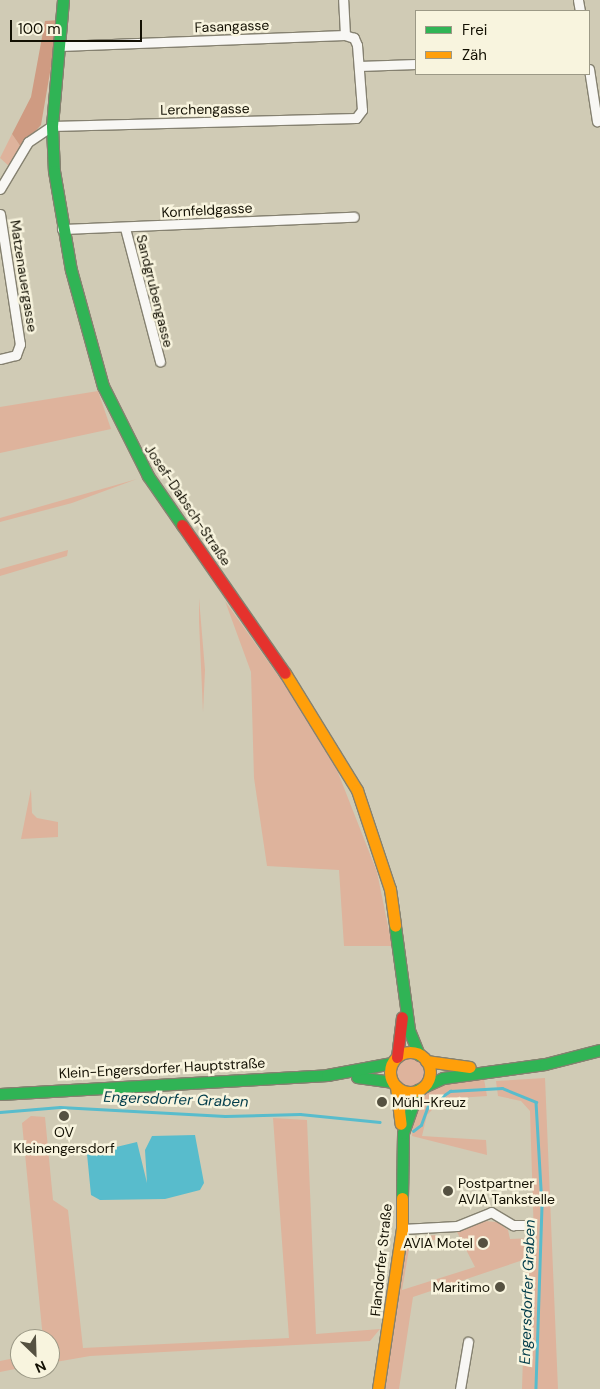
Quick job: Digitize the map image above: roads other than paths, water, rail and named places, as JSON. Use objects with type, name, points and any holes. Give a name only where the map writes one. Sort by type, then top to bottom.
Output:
[{"type":"main road","name":"Josef-Dabsch-Straße","points":[[63,0],[52,126],[62,229],[90,344],[130,445],[313,712],[359,796],[390,889],[404,992],[429,1076],[420,1089]]},
{"type":"main road","name":"Josef-Dabsch-Straße","points":[[394,1084],[394,1060],[404,992]]},
{"type":"main road","points":[[327,1075],[420,1089],[485,1070],[545,1064],[600,1050]]},
{"type":"main road","points":[[327,1075],[394,1060],[423,1058],[485,1070]]},
{"type":"main road","name":"Klein-Engersdorfer Hauptstraße","points":[[0,1094],[327,1075]]},
{"type":"main road","name":"Flandorfer Straße","points":[[378,1389],[402,1229],[403,1133],[394,1084]]},
{"type":"main road","name":"Flandorfer Straße","points":[[403,1133],[420,1089]]},
{"type":"street","points":[[343,0],[345,36],[356,40],[359,66],[415,64]]},
{"type":"street","name":"Fasangasse","points":[[60,46],[345,36]]},
{"type":"street","name":"Lerchengasse","points":[[52,126],[359,117],[359,66]]},
{"type":"street","points":[[590,75],[598,121]]},
{"type":"street","points":[[0,189],[28,142],[52,126]]},
{"type":"street","name":"Matzenauergasse","points":[[0,214],[20,344],[16,354],[0,359]]},
{"type":"street","name":"Kornfeldgasse","points":[[62,229],[124,228],[354,217]]},
{"type":"street","name":"Sandgrubengasse","points":[[124,228],[160,361]]},
{"type":"street","points":[[402,1229],[457,1226],[491,1212],[513,1225],[528,1225]]},
{"type":"street","points":[[460,1389],[468,1342]]},
{"type":"water","points":[[195,1135],[204,1183],[200,1190],[165,1199],[100,1200],[91,1195],[87,1154],[137,1142],[147,1183],[145,1150],[152,1136]]},
{"type":"waterway","name":"Engersdorfer Graben","points":[[413,1131],[421,1125],[428,1106],[450,1091],[502,1088],[536,1102],[542,1206],[536,1389]]},
{"type":"waterway","name":"Engersdorfer Graben","points":[[0,1112],[60,1107],[225,1116],[300,1114],[380,1122]]},
{"type":"place","name":"Mühl-Kreuz","points":[[382,1102]]},
{"type":"place","name":"OV Kleinengersdorf","points":[[64,1116]]},
{"type":"place","name":"Postpartner AVIA Tankstelle","points":[[448,1191]]},
{"type":"place","name":"AVIA Motel","points":[[483,1243]]},
{"type":"place","name":"Maritimo","points":[[500,1287]]}]
